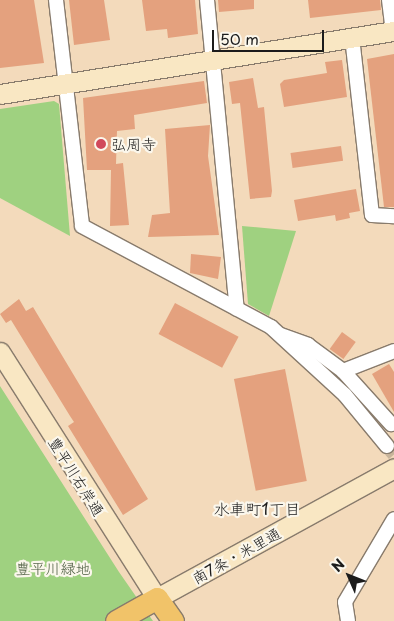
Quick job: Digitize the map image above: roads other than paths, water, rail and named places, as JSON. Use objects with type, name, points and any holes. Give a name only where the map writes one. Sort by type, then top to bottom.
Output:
[{"type":"main road","points":[[116,621],[151,601],[173,621]]},
{"type":"street","points":[[56,0],[82,226],[237,309],[280,335],[308,345],[343,370],[392,424]]},
{"type":"street","points":[[207,0],[237,309]]},
{"type":"street","points":[[0,94],[393,31],[389,0]]},
{"type":"street","points":[[352,37],[372,215],[394,216]]},
{"type":"street","points":[[280,335],[345,395],[387,446]]},
{"type":"street","points":[[343,370],[394,351]]},
{"type":"street","name":"豊平川右岸通","points":[[0,352],[151,601]]},
{"type":"street","name":"南7条・米里通","points":[[151,601],[394,468]]},
{"type":"street","points":[[348,621],[345,602],[394,519]]},
{"type":"tunnel","points":[[387,446],[394,454]]},
{"type":"place","name":"弘周寺","points":[[101,144]]},
{"type":"district","name":"水車町1丁目","points":[[257,508]]},
{"type":"park label","name":"豊平川緑地","points":[[53,568]]}]
